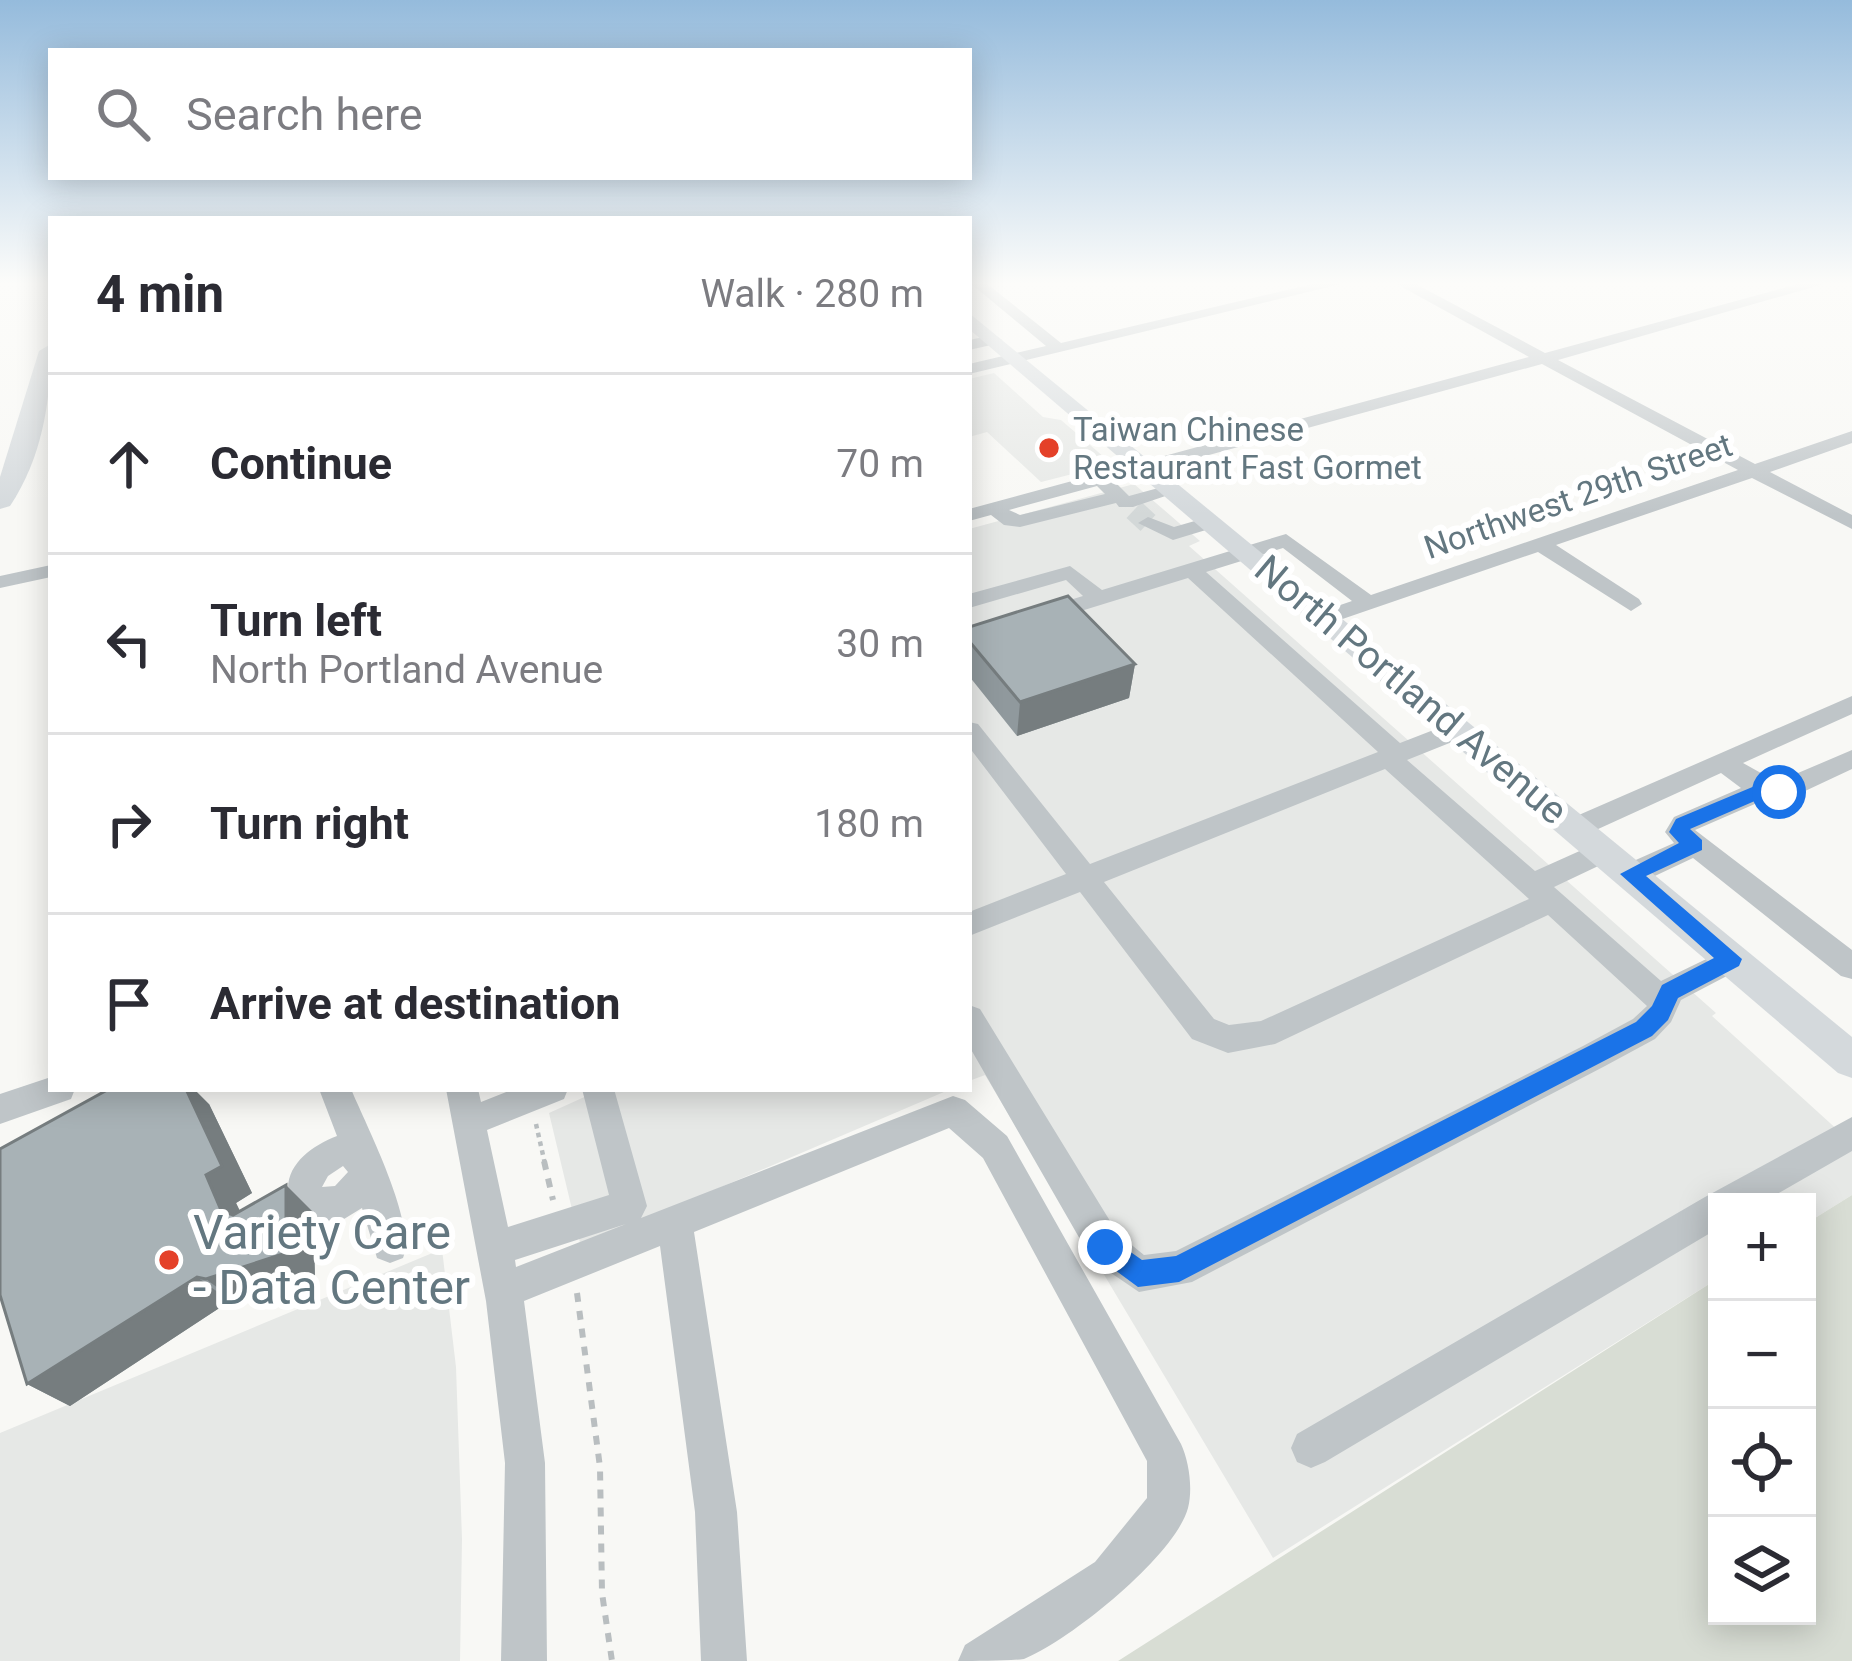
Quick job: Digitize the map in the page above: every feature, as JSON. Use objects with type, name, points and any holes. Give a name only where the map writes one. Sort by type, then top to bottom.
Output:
[{"type":"highway","points":[[0,500],[15,475],[48,361]]},
{"type":"main road","name":"North Portland Avenue","points":[[1018,360],[1852,1061]]},
{"type":"street","points":[[972,368],[1010,360]]},
{"type":"street","points":[[972,514],[994,508],[1011,521],[1101,480],[1541,360]]},
{"type":"street","points":[[1544,360],[1852,523]]},
{"type":"street","name":"Northwest 29th Street","points":[[1325,618],[1852,437]]},
{"type":"street","points":[[1101,480],[1132,508],[1173,534],[1212,522]]},
{"type":"street","points":[[1058,502],[1132,508],[1173,490]]},
{"type":"street","points":[[1012,625],[1286,540],[1368,603]]},
{"type":"street","points":[[1540,544],[1631,604]]},
{"type":"street","points":[[1193,571],[1664,1002]]},
{"type":"street","points":[[0,582],[48,572]]},
{"type":"street","points":[[972,600],[1070,572],[1098,599]]},
{"type":"street","points":[[972,734],[1204,1029],[1228,1039],[1264,1034],[1542,893],[1603,851],[1642,799],[1852,704]]},
{"type":"street","points":[[972,923],[1458,730]]},
{"type":"street","points":[[1723,762],[1762,790],[1779,792],[1852,759]]},
{"type":"street","points":[[1603,851],[1687,836],[1762,790]]},
{"type":"street","points":[[1642,799],[1852,967]]},
{"type":"street","points":[[972,1023],[1105,1247],[1138,1274],[1179,1269],[1533,1088],[1644,1029],[1670,991],[1731,959]]},
{"type":"street","points":[[0,1109],[49,1092]]},
{"type":"street","points":[[336,1092],[366,1163],[390,1245]]},
{"type":"street","points":[[524,1661],[525,1462],[503,1291],[466,1105],[537,1092]]},
{"type":"street","points":[[495,1249],[629,1205],[599,1092]]},
{"type":"street","points":[[503,1291],[953,1112],[994,1147],[1167,1458],[1168,1505],[1110,1577],[981,1661]]},
{"type":"street","points":[[1746,1193],[1852,1133]]},
{"type":"street","points":[[1311,1448],[1708,1214]]},
{"type":"street","points":[[674,1220],[716,1512],[724,1661]]},
{"type":"path","points":[[537,1128],[554,1202]]},
{"type":"path","points":[[580,1304],[600,1467],[602,1593],[611,1661]]},
{"type":"shaded area","name":"Taiwan Chinese Restaurant Fast Gormet","points":[[994,373],[1043,417],[1061,420],[1112,464],[1041,482],[987,432],[972,436],[972,378]]},
{"type":"shaded area","points":[[1134,484],[1200,541],[1189,546],[1716,1013],[1712,1016],[1852,1143],[1852,1195],[1816,1217],[1816,1193],[1708,1193],[1708,1285],[1273,1558],[985,1075],[972,1080],[972,528]]},
{"type":"shaded area","points":[[595,1092],[944,1092],[581,1247],[549,1113]]},
{"type":"shaded area","points":[[1852,1195],[1852,1661],[1118,1661],[1708,1285],[1708,1625],[1816,1625],[1816,1217]]},
{"type":"shaded area","points":[[442,1249],[456,1367],[462,1539],[460,1661],[0,1661],[0,1433]]},
{"type":"building","points":[[1068,596],[1135,664],[1020,702],[972,645],[972,626]]},
{"type":"building","name":"Variety Care - Data Center","points":[[104,1092],[187,1092],[222,1166],[206,1175],[221,1210],[233,1215],[286,1185],[286,1253],[206,1279],[197,1277],[27,1384],[0,1295],[0,1149]]},
{"type":"tunnel","points":[[1134,510],[1148,523]]},
{"type":"place","name":"Taiwan Chinese Restaurant Fast Gormet","points":[[1049,448]]},
{"type":"place","name":"Variety Care - Data Center","points":[[169,1260]]},
{"type":"route","points":[[1105,1247],[1138,1274],[1179,1269],[1644,1029],[1660,1013],[1670,991],[1731,959],[1630,874],[1695,845],[1679,832],[1683,824],[1762,790],[1779,792]]}]
